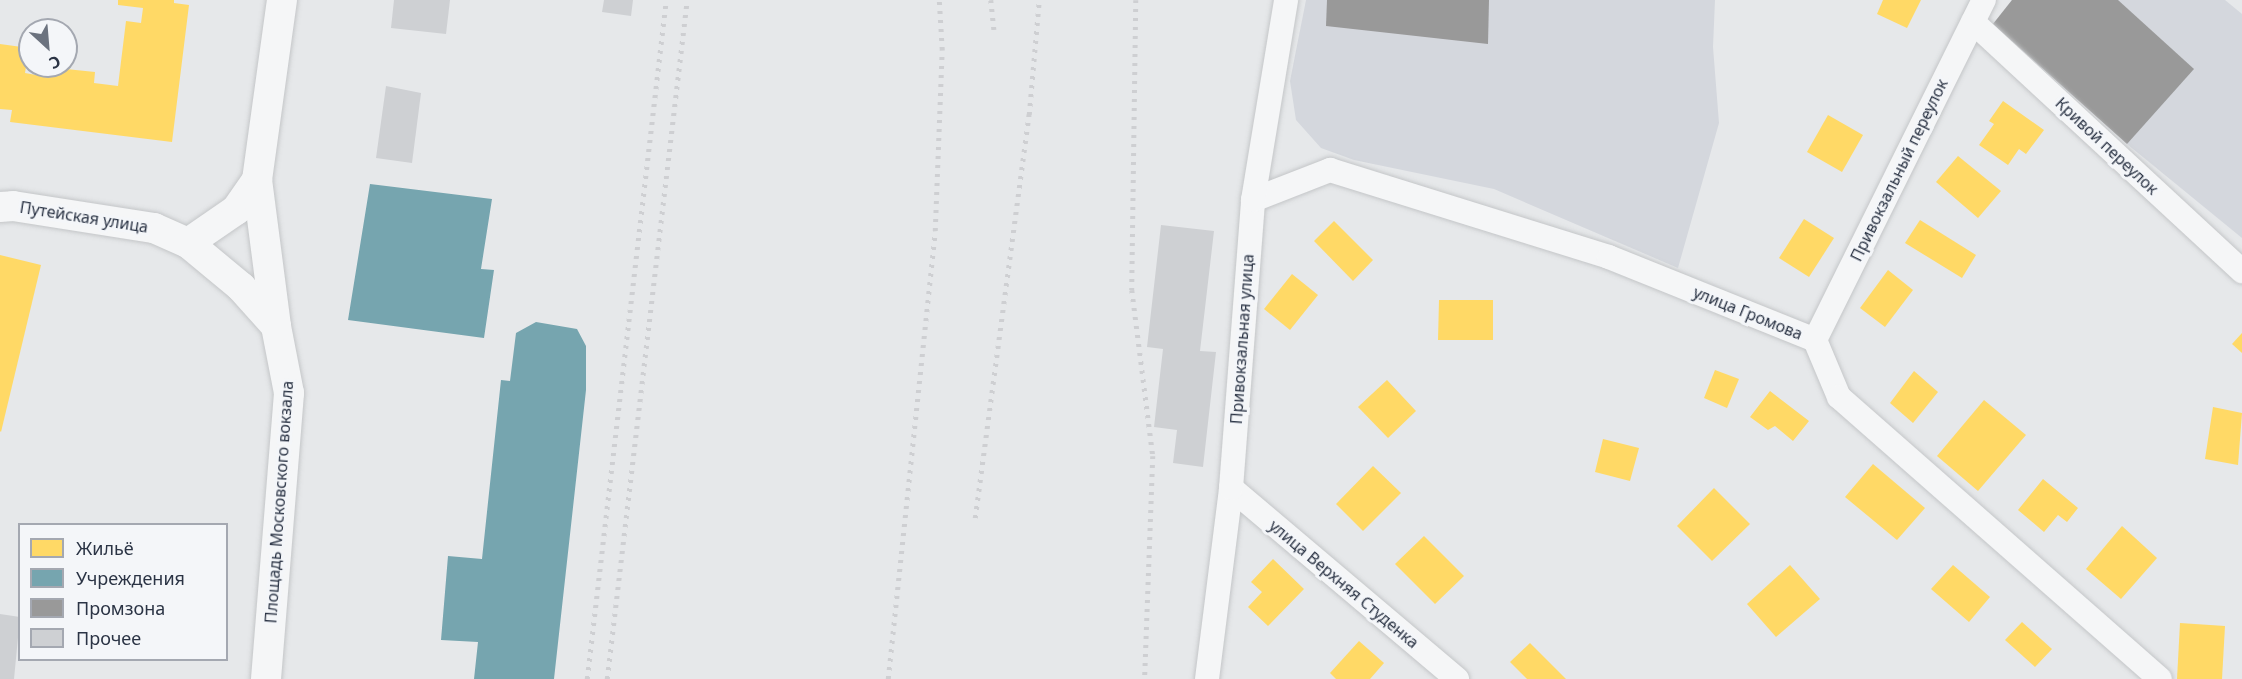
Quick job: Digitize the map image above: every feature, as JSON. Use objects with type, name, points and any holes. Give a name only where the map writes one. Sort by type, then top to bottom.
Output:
[{"type":"street","points":[[188,243],[236,210],[257,180],[282,0]]},
{"type":"street","name":"Привокзальная улица","points":[[1207,679],[1231,488],[1252,200],[1286,0]]},
{"type":"street","name":"Привокзальный переулок","points":[[1815,340],[1984,0]]},
{"type":"street","name":"Кривой переулок","points":[[1973,21],[2242,271]]},
{"type":"street","name":"улица Громова","points":[[1252,200],[1330,170],[1609,257],[1815,340],[1839,397],[2160,679]]},
{"type":"street","name":"Площадь Московского вокзала","points":[[257,180],[276,326],[289,393],[266,679]]},
{"type":"street","name":"Путейская улица","points":[[0,207],[13,206],[154,228],[188,243],[241,287],[276,326]]},
{"type":"street","name":"улица Верхняя Cтуденка","points":[[1231,488],[1457,679]]},
{"type":"shaded area","points":[[1306,0],[1715,0],[1713,47],[1719,123],[1678,268],[1494,189],[1354,160],[1321,148],[1296,120],[1290,81]]},
{"type":"shaded area","points":[[2012,0],[2225,0],[2242,14],[2242,238],[2127,144],[1993,24]]},
{"type":"building: Жильё","points":[[118,0],[174,0],[174,3],[189,5],[172,142],[10,122],[12,110],[0,109],[0,44],[18,46],[18,78],[78,78],[78,70],[95,72],[94,83],[118,86],[126,21],[141,23],[143,8],[118,5]]},
{"type":"building: Жильё","points":[[1883,0],[1921,0],[1907,28],[1877,14]]},
{"type":"building: Жильё","points":[[2003,101],[2044,130],[2026,154],[2019,149],[2008,165],[1979,145],[1994,124],[1989,121]]},
{"type":"building: Жильё","points":[[1828,115],[1863,135],[1842,172],[1807,152]]},
{"type":"building: Жильё","points":[[1958,156],[2001,191],[1978,218],[1936,182]]},
{"type":"building: Жильё","points":[[1804,219],[1834,238],[1809,277],[1779,258]]},
{"type":"building: Жильё","points":[[1920,220],[1976,255],[1962,278],[1905,243]]},
{"type":"building: Жильё","points":[[1334,221],[1373,260],[1353,281],[1314,241]]},
{"type":"building: Жильё","points":[[0,255],[41,265],[1,432],[0,431]]},
{"type":"building: Жильё","points":[[1888,270],[1913,290],[1885,327],[1860,308]]},
{"type":"building: Жильё","points":[[1292,274],[1318,295],[1290,330],[1264,309]]},
{"type":"building: Жильё","points":[[1439,300],[1493,300],[1493,340],[1438,340]]},
{"type":"building: Жильё","points":[[2242,333],[2242,353],[2232,344]]},
{"type":"building: Жильё","points":[[1715,370],[1739,379],[1727,408],[1704,398]]},
{"type":"building: Жильё","points":[[1914,371],[1938,392],[1913,423],[1890,403]]},
{"type":"building: Жильё","points":[[1387,380],[1416,411],[1388,438],[1358,407]]},
{"type":"building: Жильё","points":[[1770,391],[1809,421],[1793,441],[1775,426],[1768,430],[1750,417]]},
{"type":"building: Жильё","points":[[1984,400],[2026,435],[1978,491],[1937,456]]},
{"type":"building: Жильё","points":[[2213,407],[2242,413],[2238,465],[2205,459]]},
{"type":"building: Жильё","points":[[1603,439],[1639,448],[1630,481],[1595,472]]},
{"type":"building: Жильё","points":[[1873,464],[1925,508],[1897,540],[1845,497]]},
{"type":"building: Жильё","points":[[1373,466],[1401,493],[1363,531],[1336,504]]},
{"type":"building: Жильё","points":[[2043,479],[2078,508],[2067,522],[2058,515],[2044,532],[2018,510]]},
{"type":"building: Жильё","points":[[1714,488],[1750,524],[1712,561],[1677,526]]},
{"type":"building: Жильё","points":[[2122,526],[2157,558],[2121,599],[2086,569]]},
{"type":"building: Жильё","points":[[1424,536],[1464,576],[1435,604],[1395,564]]},
{"type":"building: Жильё","points":[[1273,559],[1304,589],[1268,626],[1248,607],[1262,592],[1251,582]]},
{"type":"building: Жильё","points":[[1790,565],[1820,599],[1776,637],[1747,604]]},
{"type":"building: Жильё","points":[[1953,565],[1990,597],[1969,622],[1931,589]]},
{"type":"building: Жильё","points":[[2022,622],[2052,649],[2035,667],[2005,640]]},
{"type":"building: Жильё","points":[[2180,623],[2225,626],[2222,679],[2177,679]]},
{"type":"building: Жильё","points":[[1359,641],[1384,663],[1370,679],[1336,679],[1330,673]]},
{"type":"building: Жильё","points":[[1530,643],[1566,679],[1527,679],[1510,662]]},
{"type":"building: Учреждения","points":[[370,184],[492,199],[481,269],[494,270],[484,338],[348,320]]},
{"type":"building: Учреждения","points":[[536,322],[577,329],[586,346],[586,390],[554,679],[474,679],[478,642],[441,640],[448,556],[482,559],[501,380],[510,381],[516,333]]},
{"type":"building: Промзона","points":[[1327,0],[1489,0],[1488,44],[1326,26]]},
{"type":"building: Промзона","points":[[2012,0],[2118,0],[2194,69],[2127,144],[1993,24]]},
{"type":"building: Прочее","points":[[394,0],[450,0],[446,34],[391,28]]},
{"type":"building: Прочее","points":[[604,0],[633,0],[631,16],[602,12]]},
{"type":"building: Прочее","points":[[386,86],[421,93],[412,163],[376,158]]},
{"type":"building: Прочее","points":[[1161,225],[1214,231],[1200,351],[1216,352],[1203,467],[1173,463],[1177,430],[1154,427],[1163,349],[1147,347]]},
{"type":"building: Прочее","points":[[0,614],[18,617],[18,638],[14,679],[0,679]]},
{"type":"railway","points":[[587,679],[666,0]]},
{"type":"railway","points":[[607,679],[687,0]]},
{"type":"railway","points":[[888,679],[935,231],[942,50],[939,0]]},
{"type":"railway","points":[[991,0],[994,30]]},
{"type":"railway","points":[[975,518],[1029,115],[1039,0]]},
{"type":"railway","points":[[1136,0],[1132,290],[1153,456],[1145,679]]}]
